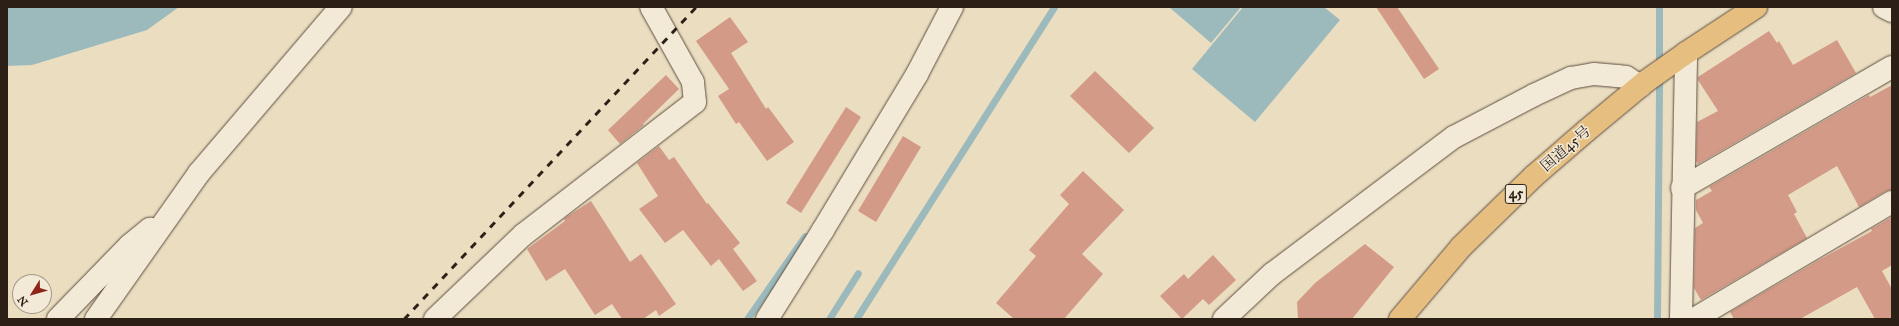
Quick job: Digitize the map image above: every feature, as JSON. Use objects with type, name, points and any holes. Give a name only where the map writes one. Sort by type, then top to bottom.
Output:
[{"type":"highway","name":"国道45号","points":[[1400,319],[1461,247],[1528,182],[1642,84],[1679,57],[1756,7]]},
{"type":"street","points":[[96,319],[199,173],[341,7]]},
{"type":"street","points":[[435,319],[524,235],[695,102],[693,82],[652,7]]},
{"type":"street","points":[[767,319],[823,230],[912,80],[952,7]]},
{"type":"street","points":[[1884,7],[1892,11]]},
{"type":"street","points":[[1679,57],[1682,188],[1681,319]]},
{"type":"street","points":[[1682,188],[1892,67]]},
{"type":"street","points":[[1224,319],[1272,274],[1454,137],[1534,95],[1572,78],[1602,74],[1626,77],[1642,84]]},
{"type":"street","points":[[1694,319],[1892,202]]},
{"type":"street","points":[[58,319],[130,244],[171,212]]},
{"type":"water","points":[[7,7],[179,7],[147,30],[32,65],[7,66]]},
{"type":"water","points":[[1169,7],[1241,7],[1211,43]]},
{"type":"water","points":[[1243,7],[1324,7],[1340,20],[1255,122],[1192,69]]},
{"type":"building","points":[[1376,7],[1397,7],[1439,69],[1424,79]]},
{"type":"building","points":[[730,17],[748,42],[731,53],[766,109],[768,107],[794,142],[767,161],[739,122],[736,124],[718,96],[729,89],[696,41]]},
{"type":"building","points":[[1769,31],[1777,43],[1779,41],[1793,65],[1837,40],[1856,73],[1698,164],[1696,161],[1697,122],[1718,111],[1698,80],[1698,77]]},
{"type":"building","points":[[1095,71],[1154,128],[1129,153],[1070,96]]},
{"type":"building","points":[[666,75],[679,89],[643,124],[644,125],[620,144],[608,130]]},
{"type":"building","points":[[1892,85],[1892,190],[1886,191],[1859,207],[1837,166],[1788,195],[1797,212],[1794,214],[1807,238],[1701,300],[1694,288],[1695,228],[1703,223],[1696,210],[1696,200],[1712,191],[1709,187],[1869,95],[1870,97]]},
{"type":"building","points":[[846,107],[861,117],[801,213],[786,203]]},
{"type":"building","points":[[903,136],[921,147],[876,222],[858,211]]},
{"type":"building","points":[[659,146],[669,160],[674,157],[707,204],[708,203],[740,243],[733,249],[757,281],[743,291],[719,259],[711,266],[683,230],[665,243],[639,209],[658,196],[637,163]]},
{"type":"building","points":[[1083,171],[1124,210],[1082,254],[1103,274],[1064,319],[1014,319],[996,303],[1036,256],[1029,250],[1069,204],[1060,195]]},
{"type":"building","points":[[591,201],[630,262],[641,254],[676,304],[659,316],[656,310],[643,319],[622,319],[612,304],[595,315],[565,269],[546,281],[527,249],[565,221],[564,219],[568,216]]},
{"type":"building","points":[[1892,217],[1892,265],[1882,271],[1892,289],[1892,319],[1875,319],[1857,287],[1800,319],[1734,319],[1730,312],[1872,231],[1871,229]]},
{"type":"building","points":[[1365,244],[1394,267],[1352,319],[1298,319],[1297,302],[1315,283]]},
{"type":"building","points":[[1213,255],[1236,280],[1209,305],[1203,299],[1182,319],[1160,296],[1184,274],[1188,279]]},
{"type":"waterway","points":[[856,319],[1054,7]]},
{"type":"waterway","points":[[1659,7],[1659,67]]},
{"type":"waterway","points":[[1657,319],[1659,77]]},
{"type":"waterway","points":[[747,319],[805,236]]},
{"type":"waterway","points":[[829,319],[858,273]]},
{"type":"railway","points":[[404,319],[696,7]]}]
